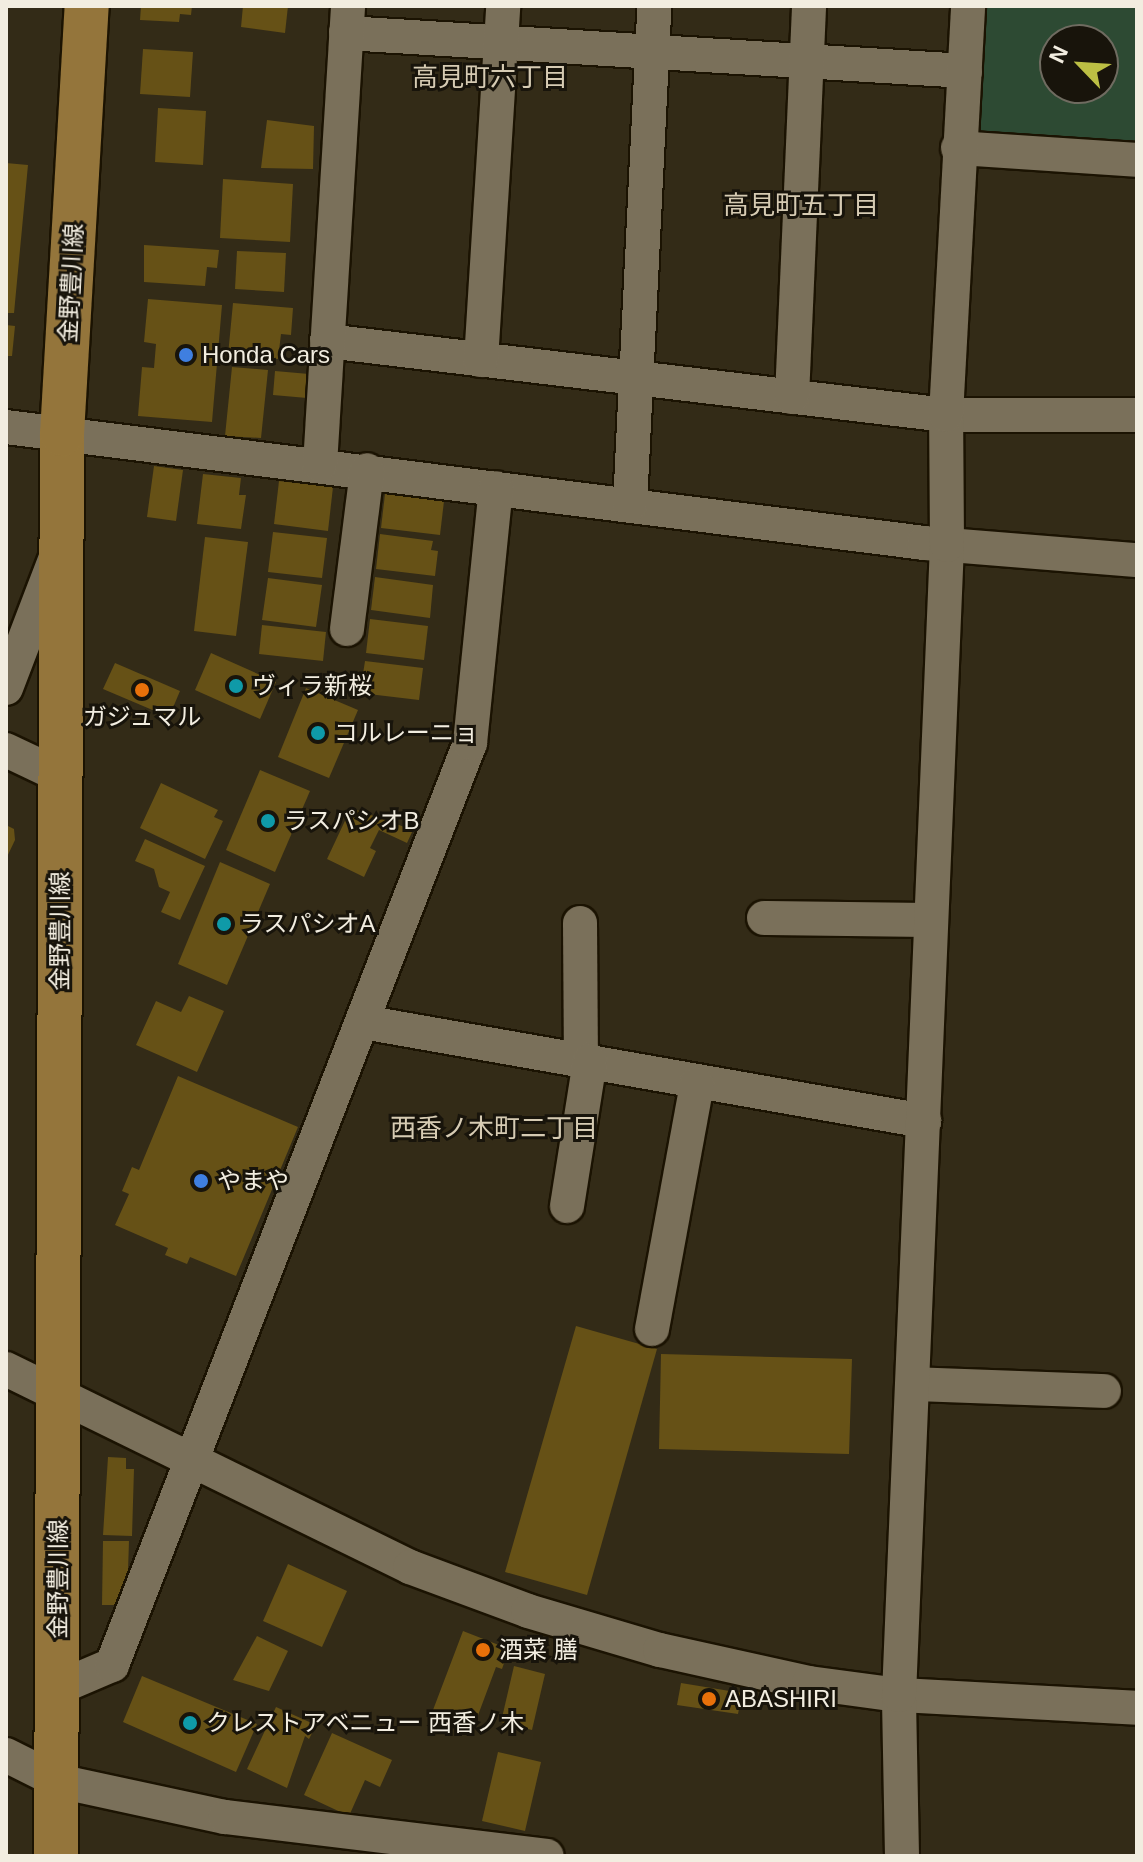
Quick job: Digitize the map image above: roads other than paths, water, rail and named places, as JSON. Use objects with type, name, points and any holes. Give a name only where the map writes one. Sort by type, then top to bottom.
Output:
[{"type":"main road","name":"金野豊川線","points":[[56,1856],[62,434],[87,6]]},
{"type":"street","points":[[481,360],[503,6]]},
{"type":"street","points":[[630,505],[654,6]]},
{"type":"street","points":[[792,397],[809,6]]},
{"type":"street","points":[[902,1856],[899,1695],[947,545],[946,415],[968,6]]},
{"type":"street","points":[[320,465],[347,20],[501,45],[965,71]]},
{"type":"street","points":[[958,148],[1137,160]]},
{"type":"street","points":[[327,341],[946,415],[1137,415]]},
{"type":"street","points":[[6,427],[947,545],[1137,560]]},
{"type":"street","points":[[347,629],[367,470]]},
{"type":"street","points":[[58,1688],[112,1665],[194,1461],[470,743],[496,488]]},
{"type":"street","points":[[6,688],[62,541]]},
{"type":"street","points":[[6,750],[61,776]]},
{"type":"street","points":[[764,918],[931,920]]},
{"type":"street","points":[[567,1206],[585,1060],[580,923]]},
{"type":"street","points":[[363,1022],[585,1060],[697,1084],[924,1121]]},
{"type":"street","points":[[652,1329],[697,1084]]},
{"type":"street","points":[[6,1369],[410,1567],[528,1611],[660,1650],[809,1683],[899,1695],[1137,1708]]},
{"type":"street","points":[[913,1384],[1104,1391]]},
{"type":"street","points":[[6,1755],[58,1781],[225,1817],[547,1856]]},
{"type":"place","name":"Honda Cars","points":[[186,355]]},
{"type":"place","name":"ヴィラ新桜","points":[[236,686]]},
{"type":"place","name":"ガジュマル","points":[[142,690]]},
{"type":"place","name":"コルレーニョ","points":[[318,733]]},
{"type":"place","name":"ラスパシオB","points":[[268,821]]},
{"type":"place","name":"ラスパシオA","points":[[224,924]]},
{"type":"place","name":"やまや","points":[[201,1181]]},
{"type":"place","name":"酒菜 膳","points":[[483,1650]]},
{"type":"place","name":"ABASHIRI","points":[[709,1699]]},
{"type":"place","name":"クレストアベニュー 西香ノ木","points":[[190,1723]]},
{"type":"district","name":"高見町六丁目","points":[[490,78]]},
{"type":"district","name":"高見町五丁目","points":[[801,206]]},
{"type":"district","name":"西香ノ木町二丁目","points":[[494,1129]]}]
